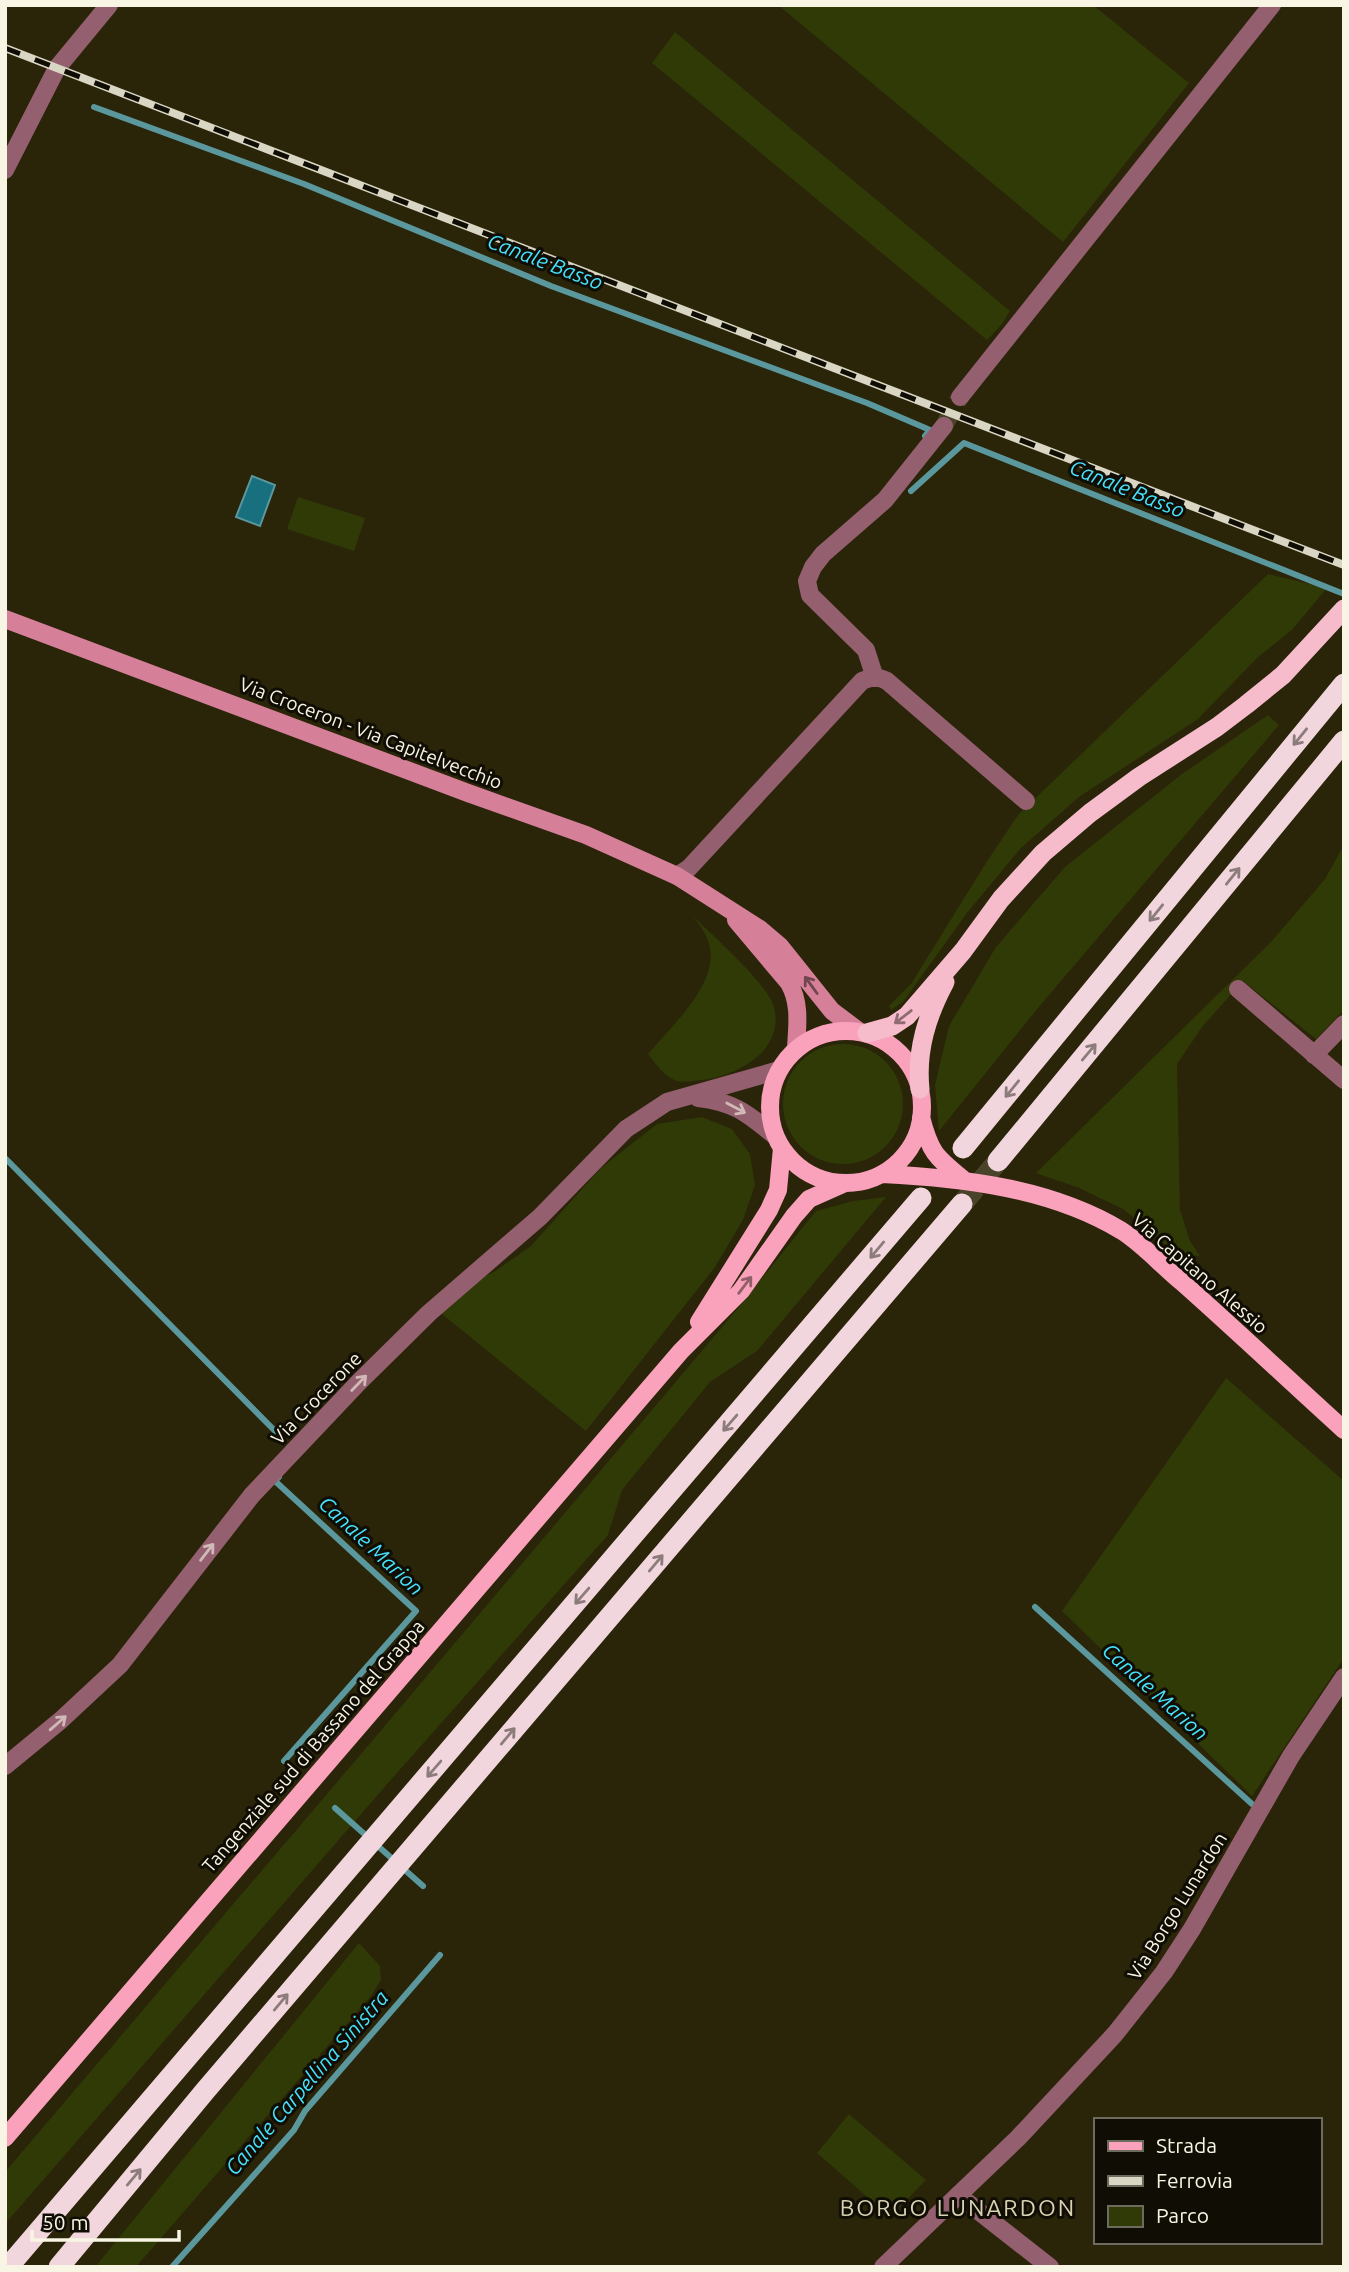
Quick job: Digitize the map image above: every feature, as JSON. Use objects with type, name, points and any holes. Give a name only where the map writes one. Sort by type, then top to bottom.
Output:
[{"type":"highway","name":"Tangenziale sud di Bassano del Grappa","points":[[864,1033],[892,1026],[907,1016],[962,951],[1001,899],[1043,853],[1090,813],[1139,777],[1246,705],[1283,674],[1344,609]]},
{"type":"highway","points":[[963,1148],[1344,684]]},
{"type":"highway","points":[[998,1161],[1344,741]]},
{"type":"highway","name":"Tangenziale sud di Bassano del Grappa","points":[[920,1089],[918,1062],[925,1029],[937,997],[962,951]]},
{"type":"highway","points":[[8,2267],[921,1198]]},
{"type":"highway","points":[[60,2267],[214,2080],[962,1204]]},
{"type":"main road","name":"Via Croceron - Via Capitelvecchio","points":[[5,619],[586,835],[677,876],[721,905]]},
{"type":"main road","points":[[721,905],[760,929],[780,946],[832,1012],[864,1033]]},
{"type":"main road","points":[[721,905],[774,964],[795,993],[798,1006],[796,1049]]},
{"type":"main road","name":"Tangenziale sud di Bassano del Grappa","points":[[681,1351],[769,1210],[780,1182],[778,1142],[770,1119],[770,1102],[779,1070],[796,1049],[810,1039],[826,1033],[864,1033],[885,1041],[901,1054],[913,1070],[920,1089],[921,1118],[914,1140],[900,1160],[882,1174],[864,1181],[845,1183],[820,1179],[799,1167],[778,1142]]},
{"type":"main road","name":"Via Capitano Alessio","points":[[921,1118],[927,1141],[936,1157],[964,1180]]},
{"type":"main road","name":"Via Capitano Alessio","points":[[882,1174],[964,1180],[1010,1189],[1078,1209],[1124,1232],[1344,1430]]},
{"type":"main road","name":"Tangenziale sud di Bassano del Grappa","points":[[5,2138],[681,1351],[741,1291],[794,1216],[809,1199],[845,1183]]},
{"type":"street","points":[[5,170],[57,68],[108,5]]},
{"type":"street","points":[[960,397],[1272,5]]},
{"type":"street","points":[[875,678],[866,650],[810,595],[807,581],[823,554],[885,500],[944,426]]},
{"type":"street","points":[[677,876],[689,868],[862,681],[875,678],[887,681],[1026,801]]},
{"type":"street","points":[[1238,989],[1344,1080]]},
{"type":"street","points":[[1314,1055],[1344,1024]]},
{"type":"street","name":"Via Crocerone","points":[[5,1766],[61,1720],[120,1665],[252,1495],[429,1313],[540,1217],[626,1129],[667,1102],[779,1070]]},
{"type":"street","name":"Via Crocerone","points":[[691,1097],[723,1101],[745,1112],[778,1142]]},
{"type":"street","name":"Via Borgo Lunardon","points":[[883,2267],[1018,2138],[1115,2034],[1164,1972],[1192,1929],[1292,1756],[1344,1677]]},
{"type":"street","points":[[958,2195],[1050,2267]]},
{"type":"green space","points":[[778,5],[1093,5],[1189,83],[1063,242]]},
{"type":"green space","points":[[675,32],[1010,311],[987,340],[652,63]]},
{"type":"green space","points":[[298,497],[365,518],[354,551],[287,529]]},
{"type":"green space","points":[[1268,574],[1327,588],[1292,630],[1258,657],[1198,719],[1079,797],[1021,848],[967,913],[903,1002],[891,1010],[889,1006],[911,984],[1018,815]]},
{"type":"green space","points":[[1268,715],[1279,725],[1038,1008],[939,1131],[935,1085],[949,1026],[996,947],[1065,867],[1182,774]]},
{"type":"green space","points":[[1344,845],[1344,1010],[1316,1039],[1243,981],[1202,1027],[1177,1064],[1180,1210],[1190,1241],[1200,1256],[1177,1254],[1123,1209],[1079,1188],[1036,1173],[1271,942],[1325,879]]},
{"type":"green space","points":[[692,915],[761,985],[774,1007],[775,1023],[765,1048],[743,1067],[715,1078],[680,1081],[666,1075],[648,1054],[690,1005],[706,977],[710,948]]},
{"type":"green space","points":[[843,1044],[866,1049],[885,1062],[898,1081],[903,1104],[898,1127],[885,1146],[866,1159],[843,1164],[820,1159],[801,1146],[788,1127],[783,1104],[788,1081],[801,1062],[820,1049]]},
{"type":"green space","points":[[702,1117],[732,1129],[750,1154],[755,1185],[743,1220],[715,1267],[586,1431],[437,1310],[467,1284],[494,1272],[531,1246],[601,1168],[657,1124]]},
{"type":"green space","points":[[886,1197],[757,1351],[710,1382],[622,1490],[608,1535],[389,1782],[5,2224],[5,2172],[739,1307],[816,1211],[853,1201]]},
{"type":"green space","points":[[1226,1378],[1344,1481],[1344,1658],[1252,1796],[1062,1611]]},
{"type":"green space","points":[[359,1943],[380,1966],[381,1980],[371,1996],[136,2267],[95,2267]]},
{"type":"green space","points":[[849,2114],[926,2180],[890,2217],[817,2153]]},
{"type":"water","points":[[252,476],[275,485],[260,526],[236,517]]},
{"type":"waterway","name":"Canale Basso","points":[[94,107],[304,184],[551,286],[867,403],[930,430],[925,436]]},
{"type":"waterway","name":"Canale Basso","points":[[911,491],[964,443],[1344,594]]},
{"type":"waterway","name":"Canale Marion","points":[[5,1158],[278,1434]]},
{"type":"waterway","name":"Canale Marion","points":[[279,1477],[275,1481],[416,1611],[284,1761]]},
{"type":"waterway","name":"Canale Marion","points":[[1035,1607],[1252,1804]]},
{"type":"waterway","name":"Canale Marion","points":[[335,1808],[423,1886]]},
{"type":"waterway","name":"Canale Carpellina Sinistra","points":[[172,2267],[294,2130],[305,2111],[440,1955]]},
{"type":"tunnel","points":[[944,426],[960,397]]},
{"type":"tunnel","points":[[962,1204],[998,1161]]},
{"type":"railway","points":[[5,48],[1344,565]]},
{"type":"district","name":"BORGO LUNARDON","points":[[958,2208]]}]
